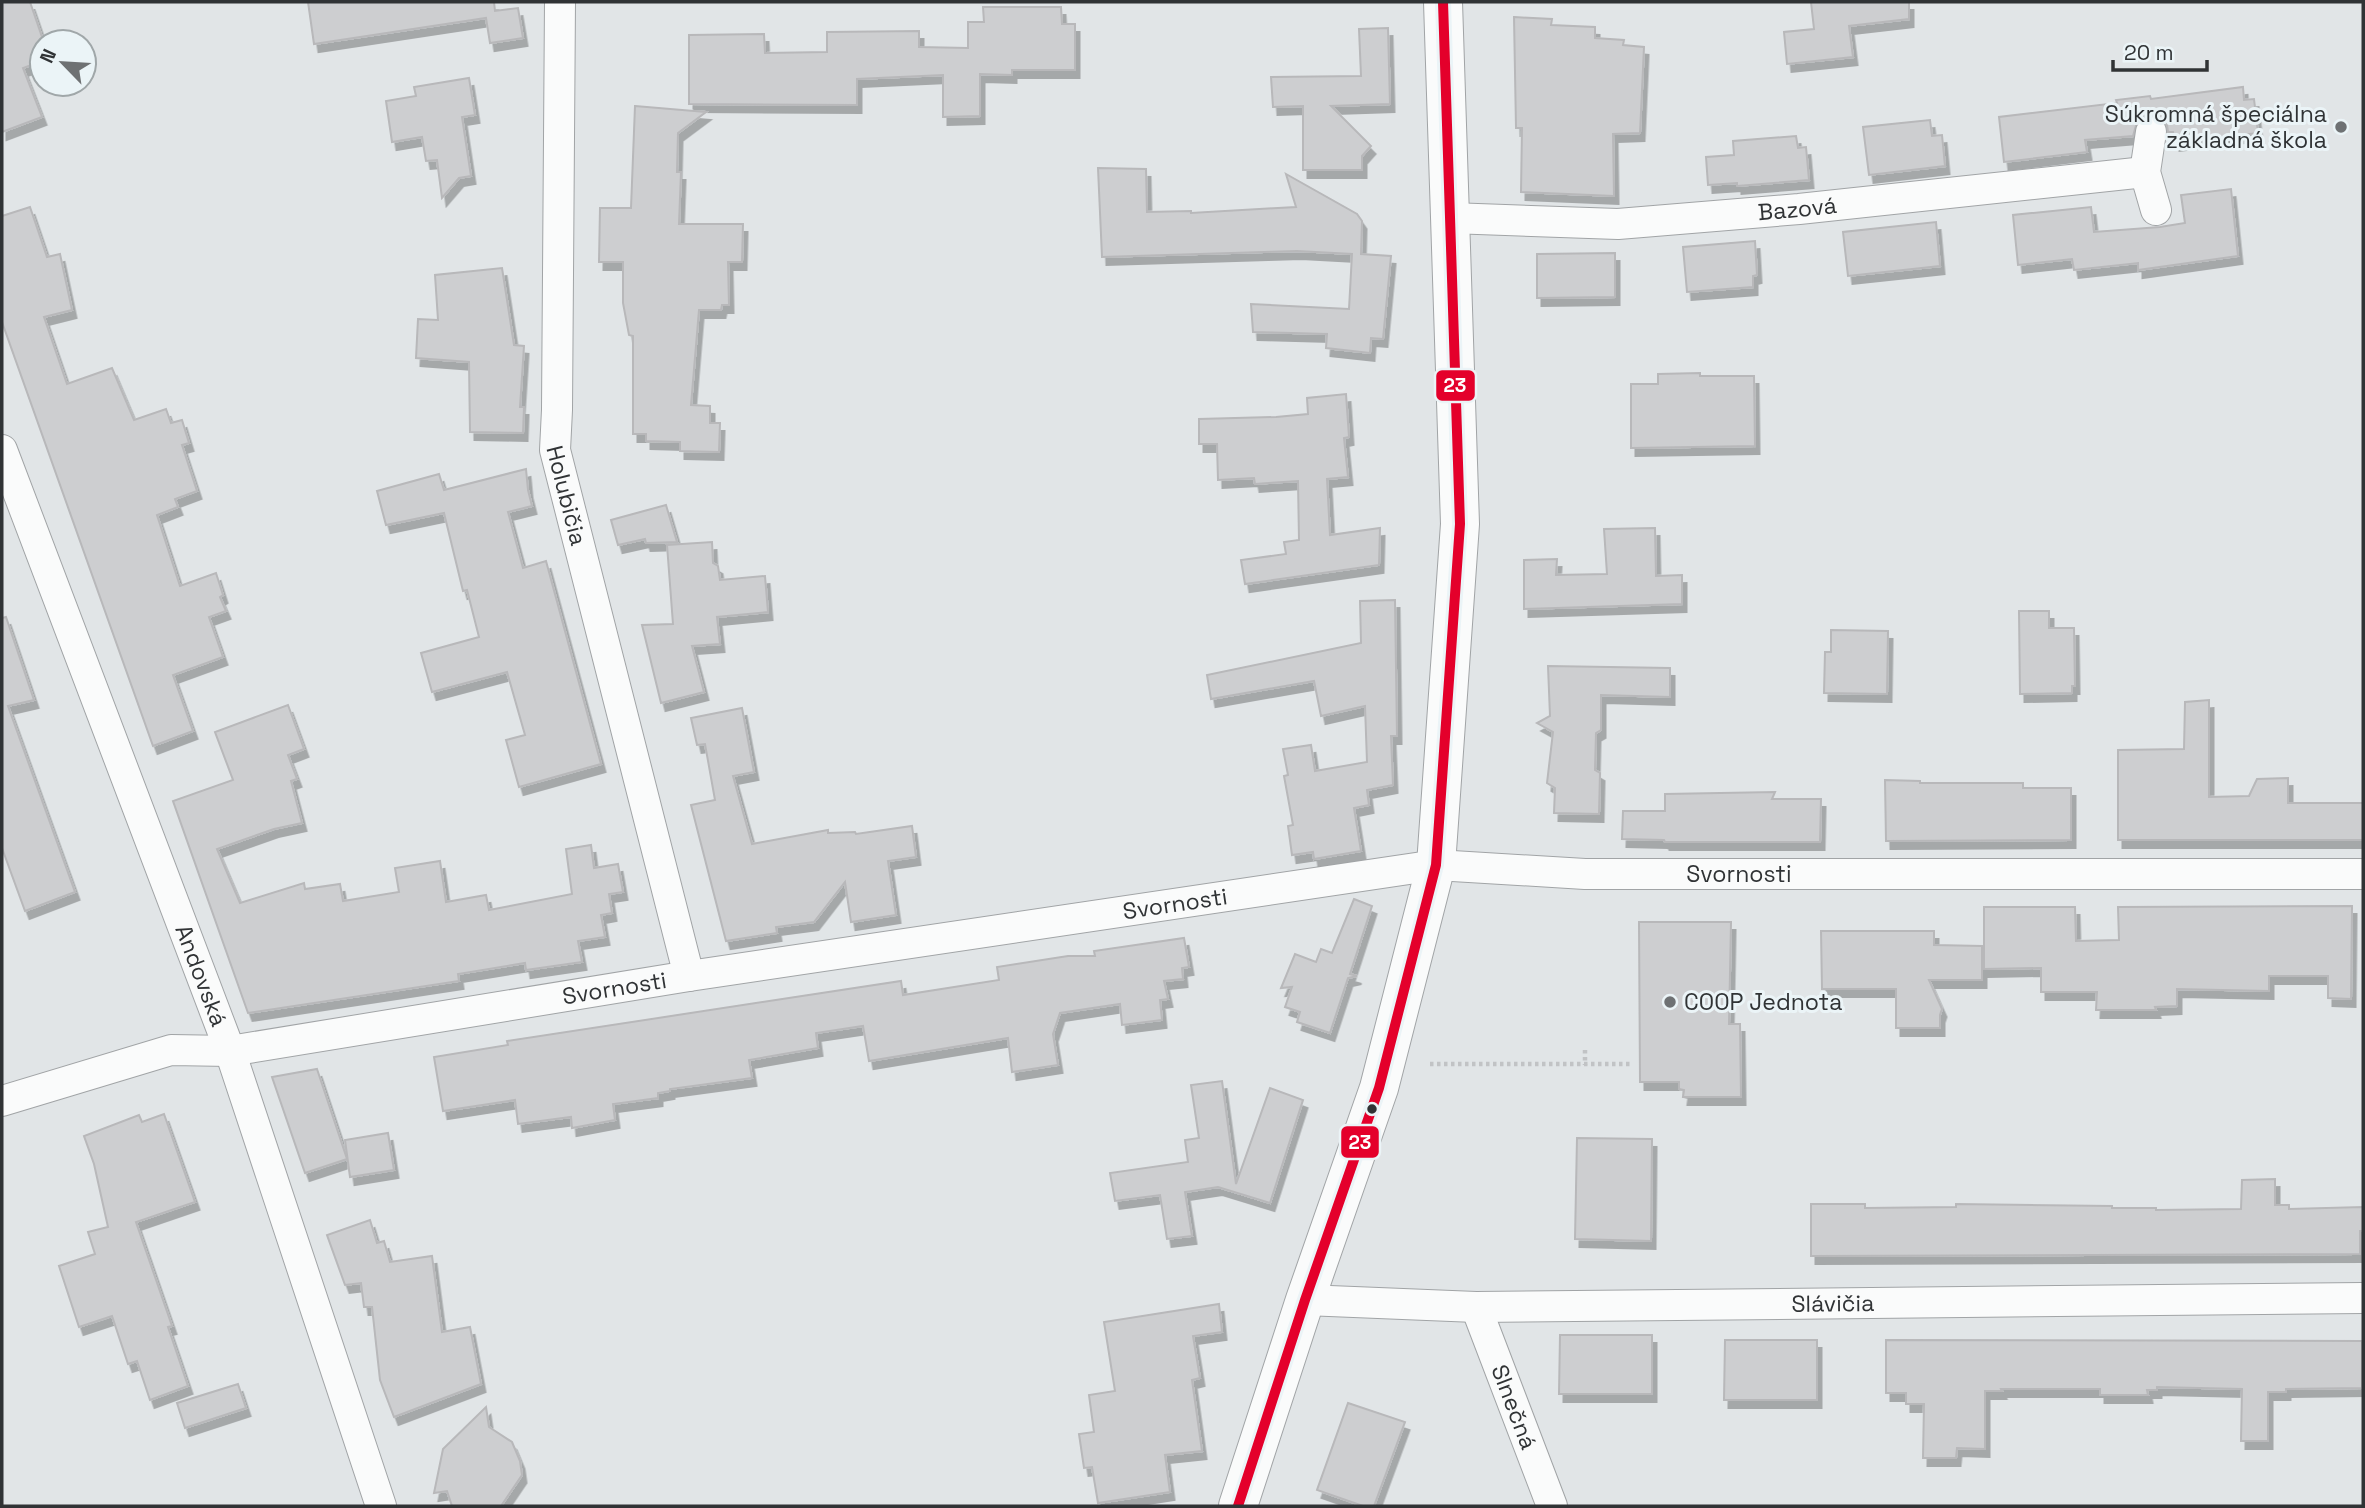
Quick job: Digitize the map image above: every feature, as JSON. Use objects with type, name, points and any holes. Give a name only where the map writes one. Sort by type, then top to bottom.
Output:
[{"type":"main road","points":[[1238,1506],[1305,1300],[1379,1087],[1436,865],[1460,524],[1443,2]]},
{"type":"street","name":"Holubičia","points":[[560,2],[558,396],[555,450],[689,976]]},
{"type":"street","points":[[2151,132],[2145,172],[2156,210]]},
{"type":"street","name":"Bazová","points":[[1450,219],[1618,224],[1800,209],[2145,172]]},
{"type":"street","name":"Andovská","points":[[2,450],[230,1051],[381,1506]]},
{"type":"street","name":"Svornosti","points":[[2,1101],[171,1050],[230,1051],[689,976],[1436,865],[1585,874],[2363,874]]},
{"type":"street","name":"Slávičia","points":[[1305,1300],[1476,1307],[2363,1298]]},
{"type":"street","name":"Slnečná","points":[[1476,1307],[1552,1506]]},
{"type":"path","points":[[1585,1051],[1586,1065]]},
{"type":"path","points":[[1430,1064],[1633,1064]]},
{"type":"building","points":[[2,2],[30,2],[39,28],[28,28],[28,66],[23,68],[28,81],[28,98],[35,98],[42,117],[2,132]]},
{"type":"building","points":[[308,2],[494,2],[495,11],[518,8],[523,38],[490,43],[486,18],[314,44]]},
{"type":"building","points":[[1811,2],[1909,2],[1909,19],[1849,26],[1853,57],[1787,64],[1784,32],[1814,29]]},
{"type":"building","points":[[983,7],[1061,7],[1062,24],[1075,24],[1075,70],[1012,70],[1012,75],[980,74],[980,116],[943,117],[943,75],[857,79],[857,105],[689,104],[689,35],[764,34],[765,53],[827,52],[827,32],[919,31],[919,47],[968,48],[968,22],[984,22]]},
{"type":"building","points":[[1514,17],[1552,19],[1551,25],[1595,27],[1595,38],[1624,40],[1623,45],[1644,47],[1640,133],[1613,134],[1614,196],[1521,192],[1522,128],[1516,128]]},
{"type":"building","points":[[1388,28],[1390,104],[1331,106],[1371,146],[1362,156],[1362,170],[1303,170],[1303,106],[1273,107],[1271,77],[1361,76],[1359,29]]},
{"type":"building","points":[[469,78],[475,115],[462,117],[471,176],[459,178],[442,198],[437,160],[426,161],[422,137],[392,142],[386,101],[416,96],[414,87]]},
{"type":"building","points":[[2243,87],[2244,100],[2254,99],[2258,133],[2175,143],[2173,132],[2168,132],[2162,119],[2154,115],[2145,116],[2137,122],[2133,136],[2085,140],[2087,152],[2004,162],[1999,117],[2117,103],[2116,100],[2150,96],[2151,99]]},
{"type":"building","points":[[635,106],[706,112],[678,133],[677,172],[681,172],[679,224],[743,224],[742,262],[728,262],[729,305],[722,305],[721,310],[699,310],[691,405],[710,406],[710,423],[720,423],[719,452],[680,451],[680,442],[646,441],[646,434],[633,434],[633,336],[629,335],[623,303],[623,262],[599,262],[600,208],[631,208]]},
{"type":"building","points":[[1930,120],[1932,136],[1942,135],[1945,166],[1869,175],[1863,127]]},
{"type":"building","points":[[1796,136],[1798,148],[1806,147],[1809,180],[1737,186],[1737,183],[1708,185],[1706,157],[1734,155],[1733,141]]},
{"type":"building","points":[[1098,168],[1146,169],[1147,212],[1191,213],[1296,207],[1286,174],[1357,214],[1362,221],[1361,254],[1391,256],[1383,339],[1371,338],[1370,353],[1326,348],[1327,334],[1253,332],[1251,304],[1349,309],[1352,254],[1297,251],[1102,257]]},
{"type":"building","points":[[2231,189],[2238,256],[2138,270],[2138,263],[2074,270],[2072,259],[2018,265],[2013,215],[2091,207],[2094,232],[2160,227],[2185,223],[2181,195]]},
{"type":"building","points":[[30,207],[47,257],[60,254],[72,310],[44,317],[67,384],[112,368],[134,420],[166,409],[171,423],[182,420],[189,443],[182,445],[197,491],[175,499],[178,507],[157,515],[180,586],[216,573],[223,595],[220,597],[226,611],[209,617],[223,657],[173,675],[193,731],[153,746],[2,322],[2,216]]},
{"type":"building","points":[[1936,222],[1940,266],[1848,276],[1843,232]]},
{"type":"building","points":[[1755,241],[1757,275],[1753,276],[1753,287],[1687,292],[1683,247]]},
{"type":"building","points":[[1615,253],[1615,297],[1537,298],[1537,254]]},
{"type":"building","points":[[502,268],[514,345],[524,346],[520,407],[524,407],[523,433],[470,432],[469,362],[416,358],[418,319],[438,320],[435,275]]},
{"type":"building","points":[[1700,373],[1700,376],[1754,376],[1755,446],[1631,448],[1631,384],[1658,384],[1658,374]]},
{"type":"building","points":[[1346,394],[1349,437],[1344,438],[1348,477],[1327,479],[1330,535],[1380,528],[1379,565],[1245,584],[1241,560],[1286,554],[1284,542],[1299,540],[1298,481],[1255,484],[1254,478],[1218,480],[1217,444],[1199,444],[1199,419],[1308,414],[1307,398]]},
{"type":"building","points":[[526,469],[532,506],[508,512],[523,568],[546,561],[601,764],[519,787],[506,740],[525,735],[507,672],[432,692],[421,653],[479,637],[467,590],[463,591],[444,513],[386,525],[377,491],[439,474],[444,490]]},
{"type":"building","points":[[666,505],[677,542],[646,543],[645,539],[618,545],[611,520]]},
{"type":"building","points":[[1655,528],[1656,576],[1682,575],[1682,604],[1524,609],[1524,560],[1557,559],[1556,575],[1607,574],[1604,529]]},
{"type":"building","points":[[712,542],[713,563],[718,566],[720,580],[765,576],[768,612],[717,617],[720,644],[692,646],[704,692],[661,703],[642,625],[673,624],[667,545]]},
{"type":"building","points":[[1395,600],[1397,736],[1391,736],[1393,785],[1367,790],[1369,805],[1354,808],[1361,851],[1314,859],[1313,852],[1292,855],[1288,826],[1293,825],[1284,776],[1288,775],[1283,749],[1311,745],[1315,771],[1367,762],[1365,706],[1321,716],[1314,681],[1211,699],[1207,675],[1361,643],[1360,601]]},
{"type":"building","points":[[2019,611],[2049,611],[2049,628],[2074,628],[2075,686],[2072,686],[2072,693],[2020,694]]},
{"type":"building","points":[[6,617],[34,700],[8,706],[75,892],[25,911],[2,848],[2,618]]},
{"type":"building","points":[[1831,630],[1888,631],[1887,694],[1824,693],[1825,652],[1831,652]]},
{"type":"building","points":[[1548,666],[1670,668],[1670,697],[1601,695],[1601,730],[1596,733],[1595,770],[1600,773],[1599,814],[1554,813],[1555,788],[1547,783],[1553,732],[1537,723],[1550,716]]},
{"type":"building","points":[[2209,700],[2209,797],[2249,796],[2257,779],[2288,778],[2288,803],[2363,803],[2363,840],[2118,840],[2118,750],[2184,749],[2185,702]]},
{"type":"building","points":[[288,705],[304,749],[288,755],[297,779],[291,781],[302,823],[274,829],[217,849],[240,903],[304,883],[305,889],[340,884],[343,901],[399,892],[395,868],[440,861],[446,902],[486,895],[489,910],[572,894],[566,849],[591,845],[594,868],[618,864],[623,892],[609,894],[612,913],[601,915],[605,937],[578,941],[582,962],[526,970],[525,963],[458,974],[459,981],[248,1013],[173,801],[233,780],[215,732]]},
{"type":"building","points":[[742,708],[754,772],[733,776],[752,844],[828,830],[828,833],[856,834],[912,826],[916,857],[888,861],[896,915],[851,922],[845,882],[814,922],[776,927],[777,933],[726,941],[691,805],[715,800],[705,744],[697,745],[691,718]]},
{"type":"building","points":[[1885,780],[1920,783],[2023,783],[2023,788],[2071,788],[2071,840],[1886,841]]},
{"type":"building","points":[[1775,792],[1772,799],[1821,799],[1820,842],[1665,842],[1622,839],[1623,811],[1665,811],[1665,794]]},
{"type":"building","points":[[1354,899],[1372,906],[1350,974],[1357,976],[1348,978],[1330,1033],[1297,1022],[1300,1012],[1285,1007],[1292,987],[1281,988],[1295,954],[1316,962],[1321,949],[1332,953]]},
{"type":"building","points":[[2352,906],[2351,999],[2328,998],[2328,976],[2269,976],[2269,991],[2177,989],[2177,1006],[2155,1007],[2156,1010],[2096,1010],[2097,992],[2041,992],[2041,968],[1984,969],[1984,907],[2075,907],[2076,941],[2119,940],[2118,907]]},
{"type":"building","points":[[1639,922],[1731,922],[1729,1024],[1740,1024],[1741,1097],[1683,1097],[1684,1090],[1679,1089],[1679,1082],[1640,1082]]},
{"type":"building","points":[[1821,931],[1934,931],[1934,945],[1982,946],[1982,980],[1929,980],[1942,1009],[1940,1028],[1896,1028],[1896,989],[1822,989]]},
{"type":"building","points":[[1184,938],[1189,967],[1182,968],[1183,979],[1164,981],[1168,999],[1160,1000],[1162,1020],[1122,1025],[1120,1004],[1060,1013],[1053,1034],[1058,1065],[1012,1072],[1008,1038],[869,1061],[863,1026],[816,1033],[818,1048],[749,1060],[752,1078],[670,1089],[658,1093],[658,1098],[613,1104],[615,1120],[572,1128],[571,1117],[518,1124],[515,1100],[443,1111],[434,1057],[508,1045],[507,1041],[901,981],[903,995],[999,980],[997,967],[1068,956],[1095,956],[1094,951]]},
{"type":"building","points":[[317,1069],[347,1159],[305,1173],[272,1077]]},
{"type":"building","points":[[1222,1081],[1236,1184],[1270,1088],[1303,1100],[1270,1203],[1218,1187],[1185,1192],[1192,1236],[1167,1239],[1160,1195],[1115,1201],[1110,1173],[1188,1162],[1185,1140],[1199,1138],[1191,1085]]},
{"type":"building","points":[[164,1114],[195,1202],[136,1222],[172,1326],[168,1327],[188,1386],[150,1400],[137,1361],[128,1364],[112,1316],[79,1327],[59,1266],[95,1254],[88,1232],[108,1227],[94,1164],[84,1136],[139,1115],[142,1122]]},
{"type":"building","points":[[388,1133],[394,1170],[350,1177],[345,1140]]},
{"type":"building","points":[[1577,1138],[1652,1139],[1651,1241],[1575,1239]]},
{"type":"building","points":[[2275,1179],[2275,1205],[2289,1205],[2289,1209],[2363,1207],[2360,1254],[1811,1256],[1811,1204],[1865,1204],[1865,1208],[1956,1207],[1956,1204],[2112,1206],[2156,1210],[2241,1209],[2242,1180]]},
{"type":"building","points":[[370,1220],[377,1243],[384,1241],[390,1262],[432,1256],[442,1332],[470,1327],[481,1384],[394,1417],[380,1380],[372,1307],[364,1307],[361,1283],[345,1285],[327,1235]]},
{"type":"building","points":[[1219,1304],[1222,1332],[1193,1336],[1200,1378],[1192,1380],[1202,1451],[1165,1455],[1170,1492],[1098,1503],[1092,1467],[1084,1468],[1079,1434],[1094,1432],[1089,1395],[1115,1391],[1104,1322]]},
{"type":"building","points":[[1560,1335],[1652,1335],[1652,1394],[1559,1394]]},
{"type":"building","points":[[1725,1340],[1817,1340],[1817,1400],[1724,1400]]},
{"type":"building","points":[[1886,1340],[2362,1341],[2362,1388],[2286,1389],[2286,1392],[2268,1392],[2268,1441],[2241,1441],[2242,1389],[2157,1387],[2157,1390],[2147,1390],[2148,1395],[2100,1395],[2100,1389],[1985,1391],[1985,1449],[1957,1448],[1956,1458],[1923,1458],[1924,1404],[1906,1404],[1906,1393],[1886,1393]]},
{"type":"building","points":[[238,1384],[246,1408],[185,1428],[177,1403]]},
{"type":"building","points":[[1348,1403],[1405,1422],[1374,1506],[1363,1506],[1317,1490]]},
{"type":"building","points":[[486,1407],[489,1427],[512,1442],[520,1461],[522,1475],[501,1506],[452,1506],[447,1491],[434,1493],[443,1449]]},
{"type":"transit line","name":"23","points":[[1238,1506],[1305,1300],[1379,1088],[1436,865],[1460,524],[1443,2]]},
{"type":"place","name":"Súkromná špeciálna základná škola","points":[[2341,127]]},
{"type":"place","name":"COOP Jednota","points":[[1670,1002]]}]
